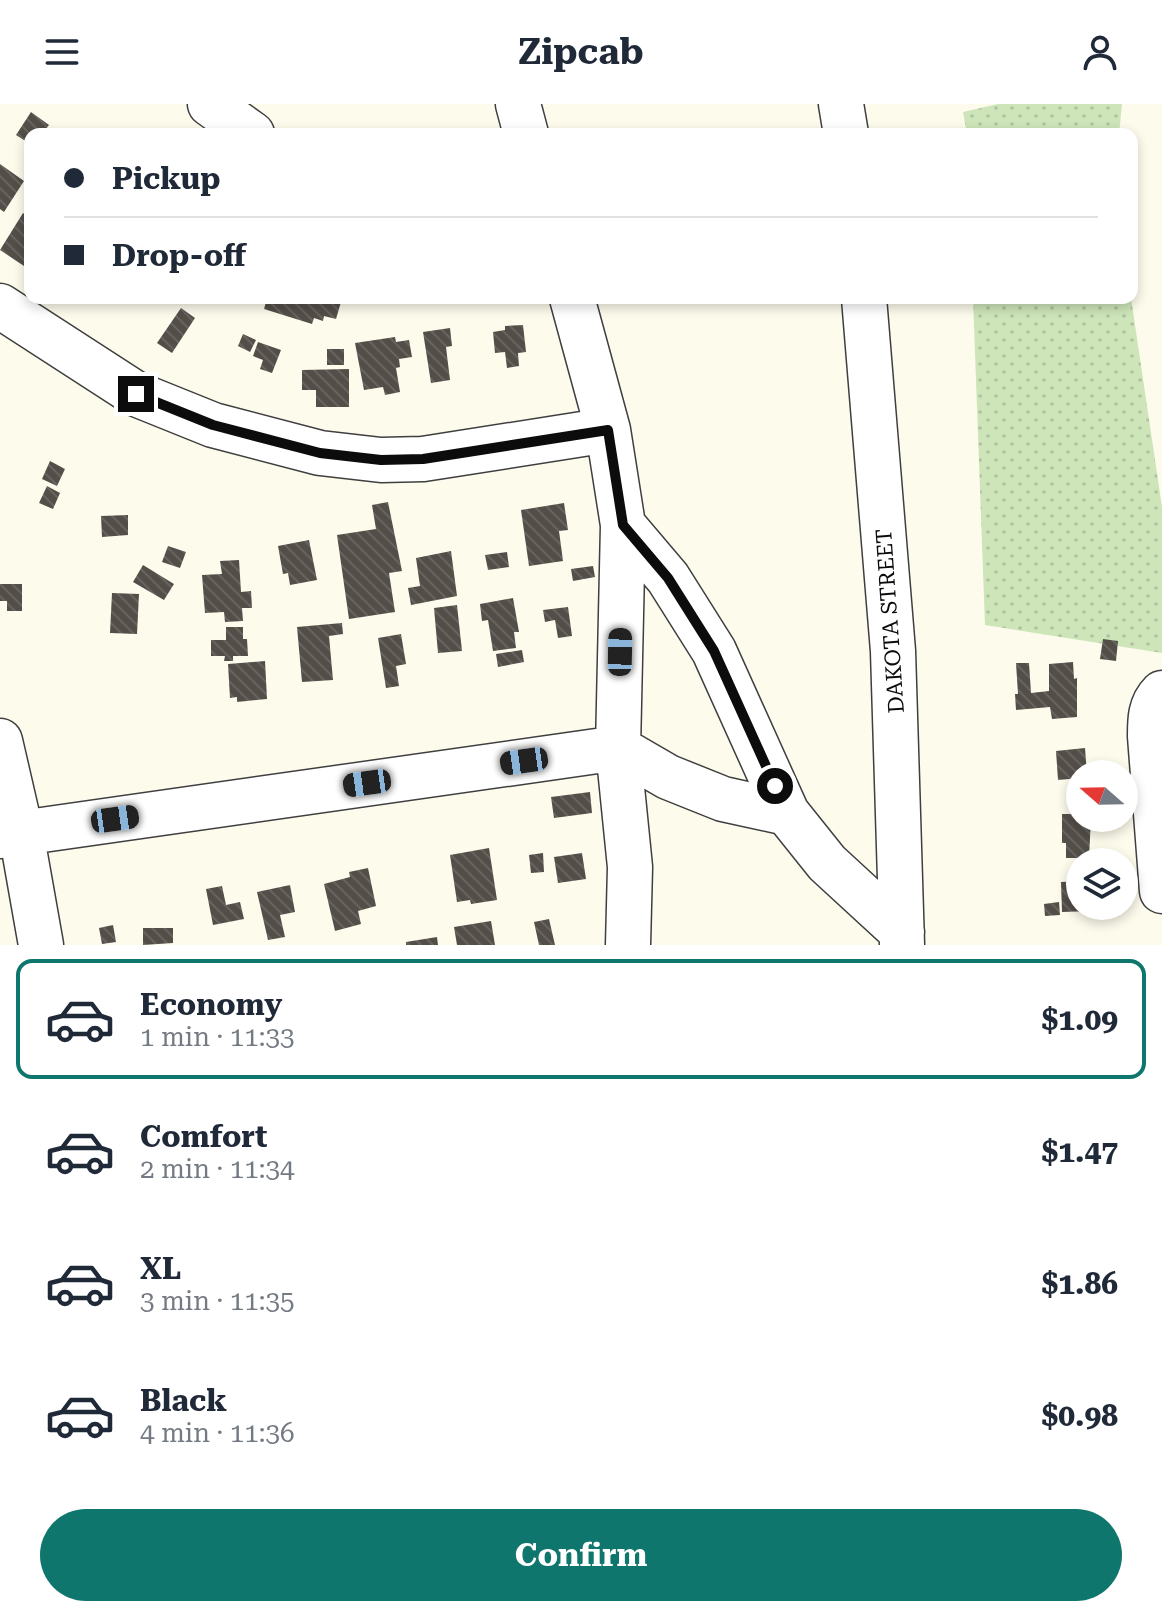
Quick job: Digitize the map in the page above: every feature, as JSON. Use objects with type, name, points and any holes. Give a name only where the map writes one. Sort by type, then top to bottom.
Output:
[{"type":"street","points":[[210,104],[244,128]]},
{"type":"street","points":[[518,104],[524,128]]},
{"type":"street","points":[[841,104],[845,128]]},
{"type":"street","points":[[574,304],[608,430],[623,525],[618,748],[630,867],[628,945]]},
{"type":"street","name":"DAKOTA STREET","points":[[864,304],[893,651],[902,938]]},
{"type":"street","points":[[0,306],[136,394],[213,425],[320,453],[381,460],[423,459],[608,430]]},
{"type":"street","points":[[623,525],[668,578],[714,651],[787,813],[827,863],[902,938]]},
{"type":"street","points":[[1162,693],[1158,695],[1150,715],[1162,891]]},
{"type":"street","points":[[0,741],[10,834],[41,945]]},
{"type":"street","points":[[10,834],[618,748],[668,777],[723,799],[787,813]]},
{"type":"green space","points":[[998,104],[1122,104],[1120,128],[966,128],[963,112]]},
{"type":"green space","points":[[973,304],[1132,304],[1162,507],[1162,653],[985,625]]},
{"type":"building","points":[[31,112],[49,125],[47,128],[24,128],[24,140],[16,135]]},
{"type":"building","points":[[0,164],[24,181],[4,212],[0,209]]},
{"type":"building","points":[[23,213],[24,266],[0,250]]},
{"type":"building","points":[[265,304],[340,304],[336,319],[324,316],[323,321],[314,318],[312,324],[264,309]]},
{"type":"building","points":[[181,308],[195,318],[172,353],[157,343]]},
{"type":"building","points":[[523,325],[526,352],[518,353],[519,366],[507,368],[505,352],[495,353],[493,332],[505,330],[505,326]]},
{"type":"building","points":[[450,328],[452,346],[446,347],[450,380],[431,383],[423,332]]},
{"type":"building","points":[[243,334],[256,340],[250,352],[238,346]]},
{"type":"building","points":[[395,337],[396,342],[409,340],[412,357],[399,359],[400,367],[396,368],[400,392],[385,395],[383,387],[364,390],[355,343]]},
{"type":"building","points":[[258,342],[281,350],[272,373],[260,369],[263,360],[253,356]]},
{"type":"building","points":[[327,349],[344,349],[344,365],[327,365]]},
{"type":"building","points":[[349,369],[349,407],[316,407],[316,390],[302,390],[302,370]]},
{"type":"building","points":[[50,461],[65,469],[57,486],[42,479]]},
{"type":"building","points":[[47,486],[60,493],[53,509],[39,503]]},
{"type":"building","points":[[388,502],[402,571],[389,573],[395,612],[349,619],[337,535],[376,529],[372,505]]},
{"type":"building","points":[[564,503],[568,530],[559,531],[563,561],[529,566],[521,510]]},
{"type":"building","points":[[128,515],[128,535],[102,537],[101,516]]},
{"type":"building","points":[[309,540],[317,580],[290,585],[288,573],[283,574],[278,546]]},
{"type":"building","points":[[168,546],[186,552],[180,568],[162,562]]},
{"type":"building","points":[[451,551],[457,596],[411,605],[408,588],[420,586],[416,558]]},
{"type":"building","points":[[507,552],[509,567],[488,570],[485,555]]},
{"type":"building","points":[[239,560],[241,592],[251,591],[252,608],[242,608],[243,621],[225,622],[224,612],[205,613],[202,575],[222,574],[220,561]]},
{"type":"building","points":[[143,565],[174,584],[164,600],[133,582]]},
{"type":"building","points":[[593,566],[595,577],[573,581],[571,569]]},
{"type":"building","points":[[0,584],[22,584],[22,611],[7,611],[7,601],[0,601]]},
{"type":"building","points":[[112,593],[139,594],[137,634],[110,633]]},
{"type":"building","points":[[513,598],[519,632],[514,632],[516,648],[493,651],[488,620],[482,621],[480,604]]},
{"type":"building","points":[[457,605],[462,651],[438,653],[434,608]]},
{"type":"building","points":[[568,607],[572,636],[558,638],[555,620],[545,622],[543,610]]},
{"type":"building","points":[[342,623],[343,634],[329,636],[333,680],[302,682],[297,627]]},
{"type":"building","points":[[226,627],[243,627],[248,656],[233,656],[233,661],[224,661],[225,656],[211,656],[211,640],[226,640]]},
{"type":"building","points":[[401,634],[406,664],[396,666],[399,686],[386,688],[378,638]]},
{"type":"building","points":[[1103,639],[1118,641],[1116,661],[1100,659]]},
{"type":"building","points":[[522,650],[524,662],[498,667],[496,654]]},
{"type":"building","points":[[265,661],[267,699],[237,702],[237,697],[230,698],[228,664]]},
{"type":"building","points":[[1073,662],[1074,679],[1077,678],[1077,717],[1052,719],[1050,707],[1016,710],[1016,663],[1029,663],[1031,693],[1049,691],[1049,664]]},
{"type":"building","points":[[1085,748],[1086,760],[1066,760],[1066,779],[1058,780],[1056,751]]},
{"type":"building","points":[[590,792],[592,813],[554,818],[551,797]]},
{"type":"building","points":[[1062,814],[1066,814],[1066,832],[1090,832],[1090,848],[1066,848],[1066,843],[1062,843]]},
{"type":"building","points":[[489,848],[497,900],[471,904],[470,900],[457,902],[450,855]]},
{"type":"building","points":[[543,853],[544,872],[531,873],[529,855]]},
{"type":"building","points":[[582,853],[586,879],[558,883],[554,857]]},
{"type":"building","points":[[368,868],[376,906],[358,911],[361,924],[335,931],[324,884],[350,877],[349,872]]},
{"type":"building","points":[[1061,882],[1066,882],[1066,912],[1062,912]]},
{"type":"building","points":[[290,885],[295,912],[280,915],[285,937],[268,940],[257,892]]},
{"type":"building","points":[[222,886],[226,905],[240,902],[244,919],[213,925],[206,889]]},
{"type":"building","points":[[1059,902],[1060,915],[1045,916],[1044,904]]},
{"type":"building","points":[[549,919],[555,945],[539,945],[534,922]]},
{"type":"building","points":[[491,921],[495,945],[457,945],[454,927]]},
{"type":"building","points":[[113,925],[116,942],[102,944],[99,928]]},
{"type":"building","points":[[143,928],[173,928],[173,943],[143,945]]},
{"type":"building","points":[[437,937],[438,945],[406,945],[406,942]]},
{"type":"route","points":[[136,394],[213,425],[320,453],[381,460],[423,459],[608,430],[623,525],[668,578],[714,651],[775,786]]}]
